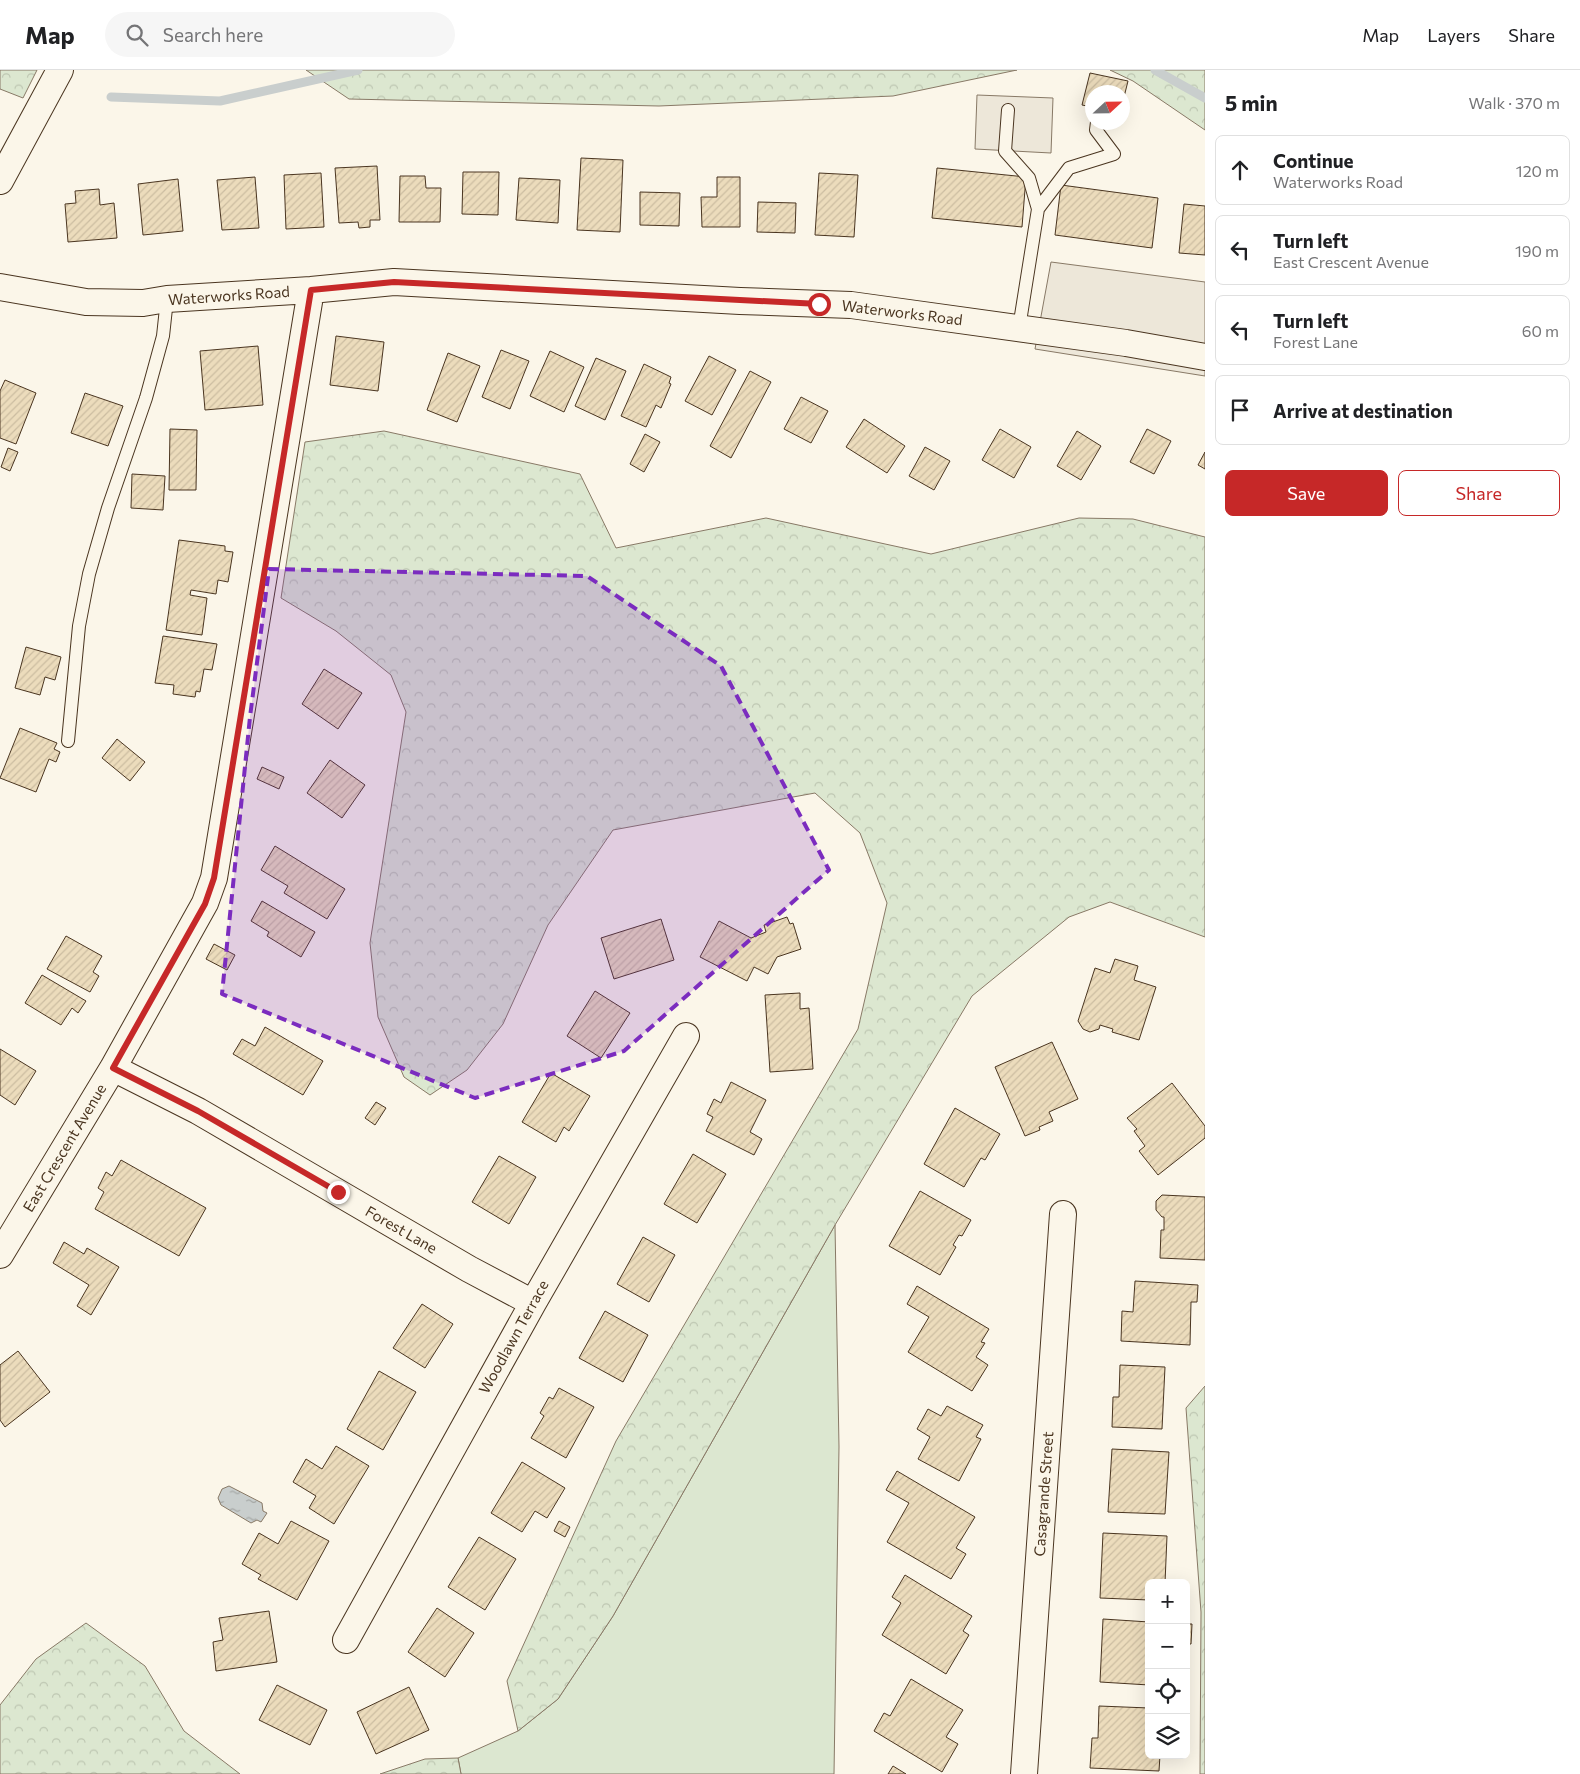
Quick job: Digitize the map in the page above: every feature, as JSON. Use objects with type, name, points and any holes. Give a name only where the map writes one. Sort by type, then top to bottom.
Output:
[{"type":"street","points":[[0,180],[60,70]]},
{"type":"street","name":"Waterworks Road","points":[[0,287],[86,302],[144,303],[167,299],[311,290],[394,282],[852,305],[1144,346],[1205,357]]},
{"type":"street","name":"East Crescent Avenue","points":[[0,1255],[113,1068],[205,904],[214,878],[311,290]]},
{"type":"street","name":"Woodlawn Terrace","points":[[346,1640],[533,1303],[686,1036]]},
{"type":"street","name":"Forest Lane","points":[[113,1068],[198,1111],[469,1269],[533,1303]]},
{"type":"street","name":"Casagrande Street","points":[[1024,1774],[1063,1214]]},
{"type":"lane","points":[[1008,110],[1005,151],[1029,178],[1038,208],[1018,328]]},
{"type":"lane","points":[[1038,208],[1069,168],[1114,154],[1096,130]]},
{"type":"lane","points":[[68,741],[79,626],[89,574],[108,508],[146,398],[163,336],[167,299]]},
{"type":"highlighted area","points":[[269,569],[587,576],[721,666],[829,870],[624,1051],[475,1098],[222,994],[250,717]]},
{"type":"green space","points":[[0,70],[37,70],[23,98],[0,89]]},
{"type":"green space","points":[[306,70],[1017,70],[893,96],[659,106],[349,99]]},
{"type":"green space","points":[[1110,70],[1205,70],[1205,130],[1133,81]]},
{"type":"green space","points":[[384,431],[580,474],[616,548],[766,518],[931,554],[1079,518],[1133,519],[1205,537],[1205,937],[1110,902],[1069,917],[972,996],[835,1225],[613,1616],[558,1699],[518,1731],[507,1681],[616,1441],[858,1029],[887,903],[860,833],[815,793],[613,830],[548,925],[503,1024],[467,1070],[430,1095],[404,1077],[378,1017],[370,943],[406,712],[391,675],[336,631],[281,598],[305,442]]},
{"type":"green space","points":[[835,1225],[839,1447],[834,1774],[461,1774],[458,1758],[518,1731],[558,1699],[613,1616]]},
{"type":"green space","points":[[1205,1386],[1205,1774],[1200,1774],[1201,1612],[1186,1408]]},
{"type":"green space","points":[[86,1623],[145,1666],[184,1731],[240,1774],[0,1774],[0,1705],[36,1659]]},
{"type":"green space","points":[[458,1758],[461,1774],[380,1774],[425,1759]]},
{"type":"shaded area","points":[[977,95],[1053,98],[1051,153],[975,149]]},
{"type":"shaded area","points":[[1051,262],[1205,282],[1205,376],[1035,349]]},
{"type":"water","points":[[229,1486],[262,1503],[263,1511],[267,1513],[261,1522],[257,1520],[251,1523],[221,1505],[218,1498],[222,1489]]},
{"type":"building","points":[[1090,73],[1128,81],[1127,85],[1087,85]]},
{"type":"building","points":[[1085,93],[1085,106],[1082,105]]},
{"type":"building","points":[[581,158],[623,160],[620,232],[577,230]]},
{"type":"building","points":[[377,166],[380,220],[370,220],[370,227],[359,228],[358,222],[339,223],[335,168]]},
{"type":"building","points":[[937,168],[1026,177],[1022,227],[932,218]]},
{"type":"building","points":[[463,172],[499,172],[498,215],[462,214]]},
{"type":"building","points":[[321,173],[324,227],[286,229],[284,175]]},
{"type":"building","points":[[819,173],[858,175],[854,237],[815,235]]},
{"type":"building","points":[[400,176],[425,176],[426,188],[441,188],[440,222],[399,222]]},
{"type":"building","points":[[255,177],[259,228],[222,230],[217,180]]},
{"type":"building","points":[[717,177],[740,177],[740,227],[702,227],[701,197],[717,197]]},
{"type":"building","points":[[519,178],[560,180],[558,223],[516,220]]},
{"type":"building","points":[[178,179],[183,231],[143,235],[138,184]]},
{"type":"building","points":[[1061,185],[1158,198],[1152,248],[1055,235]]},
{"type":"building","points":[[99,189],[100,205],[114,203],[117,238],[68,242],[65,204],[76,203],[75,191]]},
{"type":"building","points":[[640,192],[680,193],[679,226],[640,225]]},
{"type":"building","points":[[758,202],[796,203],[795,233],[757,232]]},
{"type":"building","points":[[1184,204],[1205,206],[1205,255],[1179,253]]},
{"type":"building","points":[[336,336],[384,342],[378,391],[330,385]]},
{"type":"building","points":[[258,346],[263,405],[205,410],[200,351]]},
{"type":"building","points":[[501,350],[529,361],[510,409],[482,397]]},
{"type":"building","points":[[550,351],[584,367],[564,412],[530,396]]},
{"type":"building","points":[[448,353],[480,366],[457,422],[427,410]]},
{"type":"building","points":[[709,356],[736,370],[712,415],[685,401]]},
{"type":"building","points":[[596,358],[626,371],[605,420],[575,406]]},
{"type":"building","points":[[644,364],[671,377],[669,383],[671,384],[661,408],[656,405],[646,427],[621,416]]},
{"type":"building","points":[[750,371],[771,382],[731,458],[710,446]]},
{"type":"building","points":[[5,380],[36,393],[16,444],[0,438],[0,391]]},
{"type":"building","points":[[85,393],[123,406],[108,446],[71,433]]},
{"type":"building","points":[[801,397],[828,411],[811,443],[784,429]]},
{"type":"building","points":[[864,419],[905,446],[887,473],[846,447]]},
{"type":"building","points":[[170,429],[197,430],[196,490],[169,490]]},
{"type":"building","points":[[1000,429],[1031,447],[1014,478],[982,460]]},
{"type":"building","points":[[1147,429],[1171,441],[1154,474],[1130,462]]},
{"type":"building","points":[[1077,431],[1101,446],[1081,480],[1057,466]]},
{"type":"building","points":[[645,434],[660,442],[644,472],[630,464]]},
{"type":"building","points":[[925,447],[950,461],[934,490],[909,476]]},
{"type":"building","points":[[8,448],[18,452],[10,471],[1,467]]},
{"type":"building","points":[[1205,452],[1205,469],[1198,465]]},
{"type":"building","points":[[132,474],[165,476],[163,510],[131,508]]},
{"type":"building","points":[[179,540],[225,546],[225,551],[233,552],[228,582],[218,580],[216,594],[191,590],[190,595],[207,598],[202,635],[166,630]]},
{"type":"building","points":[[163,636],[217,644],[212,670],[204,669],[200,692],[196,691],[195,697],[173,694],[174,685],[155,683]]},
{"type":"building","points":[[26,647],[61,657],[55,680],[45,677],[40,695],[15,688]]},
{"type":"building","points":[[324,669],[362,693],[338,729],[302,704]]},
{"type":"building","points":[[20,728],[57,743],[54,749],[60,752],[56,762],[49,759],[36,792],[0,778]]},
{"type":"building","points":[[117,739],[145,762],[130,781],[102,758]]},
{"type":"building","points":[[330,760],[365,785],[342,818],[307,793]]},
{"type":"building","points":[[262,767],[284,777],[279,789],[257,779]]},
{"type":"building","points":[[275,846],[345,889],[327,919],[284,893],[288,886],[261,870]]},
{"type":"building","points":[[262,901],[315,932],[301,957],[267,936],[269,932],[251,921]]},
{"type":"building","points":[[787,917],[790,924],[793,923],[801,949],[777,957],[768,974],[754,967],[747,981],[700,957],[719,921],[751,938],[766,932],[764,925]]},
{"type":"building","points":[[661,919],[674,960],[614,979],[601,938]]},
{"type":"building","points":[[66,936],[102,956],[93,972],[99,976],[90,992],[47,969]]},
{"type":"building","points":[[214,944],[235,955],[227,970],[206,959]]},
{"type":"building","points":[[1115,959],[1138,966],[1134,980],[1156,987],[1139,1040],[1112,1032],[1113,1029],[1100,1025],[1099,1029],[1090,1032],[1083,1029],[1078,1021],[1095,968],[1110,973]]},
{"type":"building","points":[[42,975],[86,1001],[78,1013],[72,1008],[61,1025],[25,1003]]},
{"type":"building","points":[[595,991],[630,1013],[601,1058],[567,1036]]},
{"type":"building","points":[[800,993],[800,1009],[809,1008],[813,1069],[770,1072],[765,995]]},
{"type":"building","points":[[265,1027],[323,1061],[303,1095],[233,1054],[242,1039],[255,1046]]},
{"type":"building","points":[[1052,1042],[1078,1099],[1049,1112],[1053,1121],[1039,1127],[1040,1130],[1025,1136],[995,1067]]},
{"type":"building","points":[[0,1049],[36,1071],[15,1105],[0,1095]]},
{"type":"building","points":[[551,1073],[590,1096],[569,1131],[564,1127],[556,1142],[522,1122]]},
{"type":"building","points":[[731,1082],[766,1100],[750,1132],[762,1139],[754,1155],[706,1131],[713,1117],[707,1114],[714,1099],[721,1103]]},
{"type":"building","points":[[1172,1083],[1205,1126],[1205,1138],[1158,1175],[1139,1151],[1145,1146],[1134,1131],[1137,1129],[1127,1118]]},
{"type":"building","points":[[376,1102],[386,1108],[375,1125],[365,1118]]},
{"type":"building","points":[[955,1108],[1000,1134],[985,1160],[981,1158],[964,1187],[924,1164]]},
{"type":"building","points":[[693,1154],[726,1174],[697,1223],[664,1204]]},
{"type":"building","points":[[499,1156],[536,1177],[509,1224],[472,1202]]},
{"type":"building","points":[[121,1160],[206,1208],[179,1256],[95,1209],[104,1192],[98,1188],[106,1172],[112,1176]]},
{"type":"building","points":[[920,1191],[971,1220],[962,1236],[959,1235],[953,1245],[956,1247],[940,1275],[889,1246]]},
{"type":"building","points":[[1162,1195],[1205,1197],[1205,1260],[1160,1258],[1161,1230],[1164,1230],[1164,1217],[1156,1210],[1156,1201]]},
{"type":"building","points":[[643,1237],[675,1255],[649,1302],[617,1284]]},
{"type":"building","points":[[64,1242],[84,1254],[87,1248],[119,1267],[91,1315],[77,1306],[89,1285],[53,1263]]},
{"type":"building","points":[[1135,1281],[1198,1285],[1197,1302],[1191,1302],[1190,1345],[1121,1341],[1122,1311],[1133,1312]]},
{"type":"building","points":[[917,1286],[989,1329],[981,1342],[985,1343],[976,1357],[988,1365],[972,1391],[908,1352],[929,1317],[907,1304]]},
{"type":"building","points":[[422,1304],[453,1324],[425,1368],[393,1348]]},
{"type":"building","points":[[605,1311],[648,1335],[623,1382],[579,1358]]},
{"type":"building","points":[[18,1351],[50,1392],[5,1427],[0,1420],[0,1365]]},
{"type":"building","points":[[1120,1365],[1165,1367],[1162,1429],[1112,1427],[1113,1397],[1119,1397]]},
{"type":"building","points":[[379,1371],[416,1392],[383,1450],[347,1429]]},
{"type":"building","points":[[559,1388],[594,1407],[566,1458],[531,1438],[544,1416],[540,1413],[549,1397],[553,1399]]},
{"type":"building","points":[[947,1406],[983,1425],[976,1437],[981,1439],[959,1481],[918,1459],[930,1437],[917,1429],[928,1409],[941,1416]]},
{"type":"building","points":[[336,1446],[369,1466],[334,1524],[309,1508],[316,1496],[293,1482],[306,1459],[322,1469]]},
{"type":"building","points":[[1112,1449],[1169,1452],[1165,1514],[1108,1512]]},
{"type":"building","points":[[522,1462],[565,1488],[547,1518],[535,1511],[522,1532],[491,1513]]},
{"type":"building","points":[[897,1471],[975,1517],[956,1548],[966,1554],[951,1579],[887,1542],[909,1503],[886,1490]]},
{"type":"building","points":[[291,1521],[329,1541],[297,1600],[258,1579],[261,1575],[242,1564],[259,1533],[278,1544]]},
{"type":"building","points":[[559,1521],[570,1527],[565,1537],[554,1531]]},
{"type":"building","points":[[1103,1533],[1167,1536],[1165,1579],[1145,1579],[1145,1600],[1100,1598]]},
{"type":"building","points":[[479,1537],[516,1559],[485,1610],[448,1587]]},
{"type":"building","points":[[905,1575],[972,1616],[963,1631],[969,1635],[946,1674],[882,1635],[901,1603],[892,1597]]},
{"type":"building","points":[[437,1608],[474,1633],[445,1677],[408,1652]]},
{"type":"building","points":[[269,1611],[277,1662],[216,1671],[213,1642],[223,1640],[219,1618]]},
{"type":"building","points":[[1103,1619],[1145,1622],[1145,1685],[1100,1682]]},
{"type":"building","points":[[1190,1624],[1192,1624],[1191,1644]]},
{"type":"building","points":[[911,1679],[963,1710],[946,1737],[958,1744],[942,1772],[874,1731],[884,1713],[890,1716]]},
{"type":"building","points":[[277,1685],[327,1710],[310,1745],[259,1720]]},
{"type":"building","points":[[409,1687],[429,1730],[376,1754],[357,1712]]},
{"type":"building","points":[[1099,1706],[1145,1708],[1145,1759],[1160,1759],[1159,1771],[1090,1768],[1092,1738],[1098,1738]]},
{"type":"building","points":[[893,1766],[906,1774],[888,1774]]},
{"type":"waterway","points":[[111,97],[220,101],[358,70]]},
{"type":"waterway","points":[[1155,70],[1205,98]]},
{"type":"route","points":[[338,1192],[198,1111],[113,1068],[205,904],[214,878],[306,330],[311,290],[394,282],[819,304]]}]
